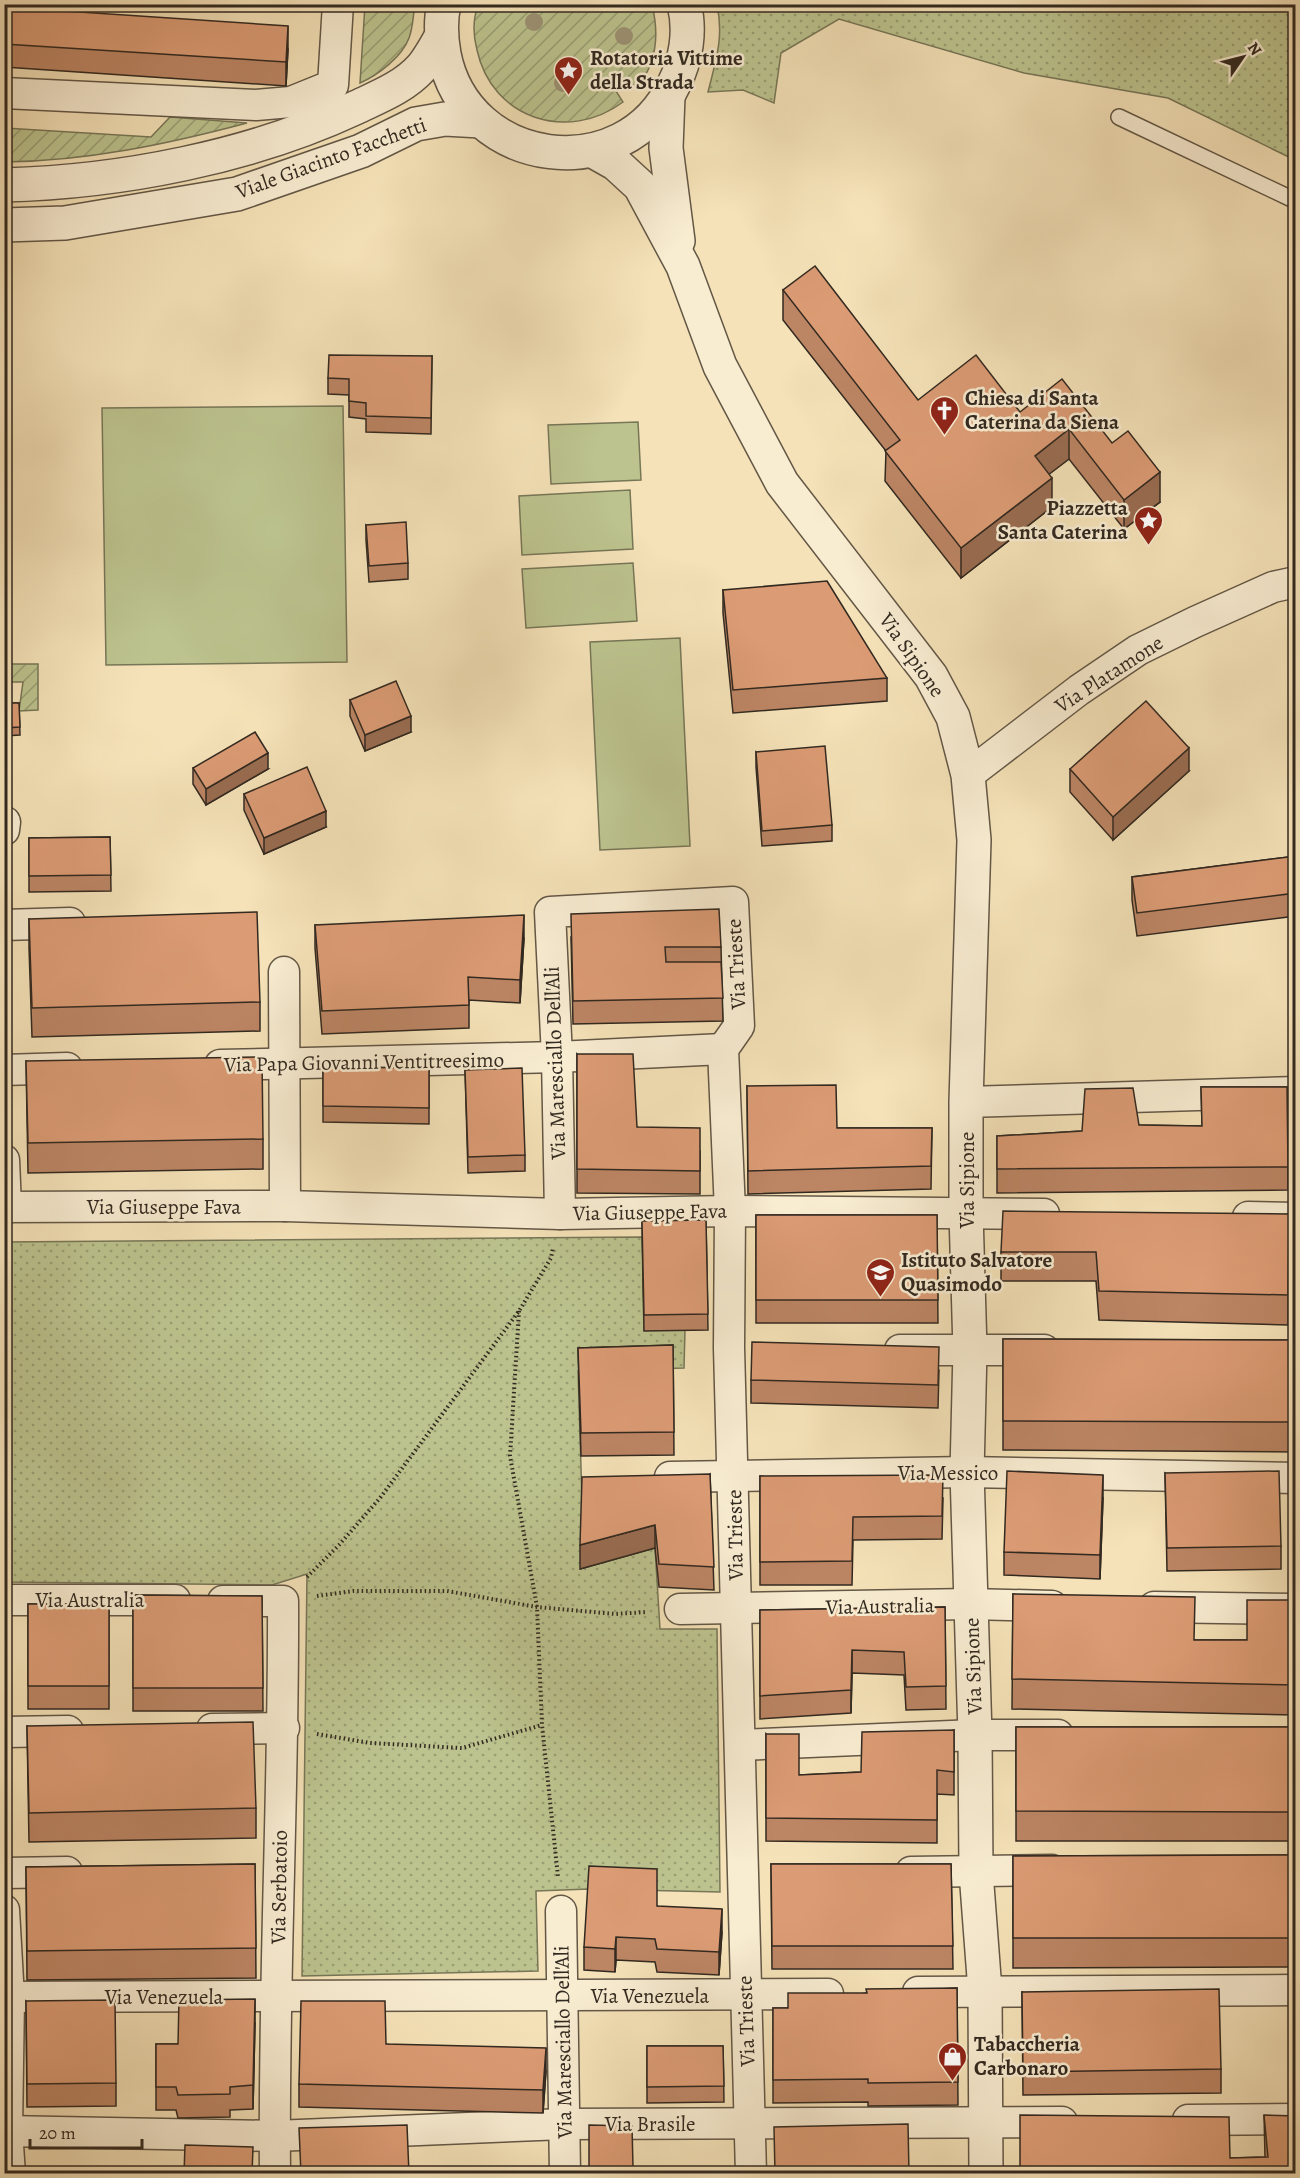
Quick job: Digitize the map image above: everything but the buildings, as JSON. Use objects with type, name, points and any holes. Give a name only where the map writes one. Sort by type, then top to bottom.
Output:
[{"type":"street","points":[[4,93],[256,105],[291,102],[333,85],[338,4]]},
{"type":"street","points":[[444,4],[441,37],[447,68],[460,96],[481,121],[514,143],[552,154],[593,151],[622,140],[648,121],[668,96],[681,70],[687,40],[684,4]]},
{"type":"street","name":"Viale Giacinto Facchetti","points":[[4,185],[122,176],[243,150],[325,122],[393,91],[421,68],[441,37]]},
{"type":"street","points":[[668,96],[666,148],[682,266]]},
{"type":"street","name":"Viale Giacinto Facchetti","points":[[4,225],[64,224],[237,194],[361,151],[416,124],[445,119],[481,121]]},
{"type":"street","points":[[593,151],[616,164],[640,186],[682,266]]},
{"type":"street","name":"Via Sipione","points":[[682,266],[720,366],[782,483],[931,676],[953,717],[968,775],[974,840],[966,1102],[970,1350],[967,1472],[975,1735],[976,1872],[985,1991],[986,2174]]},
{"type":"street","name":"Via Platamone","points":[[968,775],[1079,690],[1138,650],[1273,587],[1296,582]]},
{"type":"street","points":[[4,830],[5,822]]},
{"type":"street","name":"Via Maresciallo Dell'Ali","points":[[560,1214],[557,1058],[550,912],[733,902]]},
{"type":"street","name":"Via Trieste","points":[[733,902],[739,1026],[723,1049],[730,1211],[740,1348],[734,1476],[740,1745],[754,1873],[746,1996],[751,2174]]},
{"type":"street","points":[[4,925],[99,922]]},
{"type":"street","points":[[284,972],[285,1206]]},
{"type":"street","name":"Via Papa Giovanni Ventitreesimo","points":[[191,1065],[557,1058],[723,1049]]},
{"type":"street","points":[[4,1070],[98,1068]]},
{"type":"street","points":[[966,1102],[1296,1092]]},
{"type":"street","points":[[4,1160],[5,1207]]},
{"type":"street","name":"Via Giuseppe Fava","points":[[5,1207],[285,1206],[560,1214],[730,1211],[1072,1214]]},
{"type":"street","points":[[1225,1217],[1296,1218]]},
{"type":"street","points":[[878,1349],[1074,1350]]},
{"type":"street","name":"Via Messico","points":[[645,1477],[967,1472],[1296,1478]]},
{"type":"street","name":"Via Australia","points":[[4,1600],[283,1601]]},
{"type":"street","name":"Via Serbatoio","points":[[275,2174],[277,1997],[266,1870],[284,1728],[283,1601]]},
{"type":"street","name":"Via Australia","points":[[680,1609],[970,1604],[1075,1606]]},
{"type":"street","points":[[1121,1607],[1296,1610]]},
{"type":"street","points":[[191,1730],[284,1728]]},
{"type":"street","points":[[4,1732],[98,1731]]},
{"type":"street","points":[[740,1745],[975,1735],[1082,1735]]},
{"type":"street","points":[[883,1872],[1083,1870]]},
{"type":"street","points":[[4,1873],[100,1872]]},
{"type":"street","points":[[4,1910],[7,1998],[6,2131],[10,2174]]},
{"type":"street","name":"Via Maresciallo Dell'Ali","points":[[561,1911],[565,2174]]},
{"type":"street","points":[[890,1993],[1296,1990]]},
{"type":"street","name":"Via Venezuela","points":[[7,1998],[854,1994]]},
{"type":"street","points":[[1165,2121],[1296,2119]]},
{"type":"street","name":"Via Brasile","points":[[6,2131],[275,2136],[564,2124],[1094,2121]]},
{"type":"lane","points":[[1119,117],[1296,201]]},
{"type":"path","points":[[283,1601],[339,1545],[380,1498],[519,1311],[551,1258],[560,1214]]},
{"type":"path","points":[[519,1311],[510,1456],[537,1606],[542,1725],[561,1911]]},
{"type":"path","points":[[283,1601],[353,1591],[447,1592],[537,1606],[615,1614],[680,1609]]},
{"type":"path","points":[[284,1728],[370,1743],[462,1748],[542,1725]]},
{"type":"green space","points":[[365,5],[415,5],[406,45],[382,70],[360,83]]},
{"type":"green space","points":[[478,5],[652,5],[656,37],[653,57],[638,86],[622,81],[614,88],[623,102],[602,114],[579,121],[557,122],[535,117],[515,108],[498,93],[485,74],[475,39],[474,21]]},
{"type":"green space","points":[[717,5],[1295,5],[1295,160],[1168,98],[1024,73],[839,19],[781,53],[774,103],[743,90],[708,92],[719,38]]},
{"type":"green space","points":[[170,117],[247,123],[187,138],[97,155],[5,162],[5,128],[151,137]]},
{"type":"green space","points":[[343,406],[347,662],[106,665],[102,408]]},
{"type":"green space","points":[[638,422],[641,480],[551,484],[548,425]]},
{"type":"green space","points":[[630,490],[633,549],[522,555],[519,496]]},
{"type":"green space","points":[[633,563],[637,621],[526,628],[522,569]]},
{"type":"green space","points":[[680,638],[690,846],[600,850],[590,642]]},
{"type":"green space","points":[[4,664],[38,664],[38,710],[19,711],[23,682],[5,682]]},
{"type":"green space","points":[[642,1237],[644,1330],[685,1330],[684,1368],[578,1371],[582,1500],[655,1548],[660,1629],[717,1629],[720,1892],[589,1889],[536,1891],[538,1971],[302,1976],[307,1574],[272,1585],[5,1582],[5,1242]]},
{"type":"place","name":"Rotatoria Vittime della Strada","points":[[569,96]]},
{"type":"place","name":"Chiesa di Santa Caterina da Siena","points":[[944,436]]},
{"type":"place","name":"Piazzetta Santa Caterina","points":[[1149,546]]},
{"type":"place","name":"Istituto Salvatore Quasimodo","points":[[880,1298]]},
{"type":"place","name":"Tabaccheria Carbonaro","points":[[953,2082]]}]
